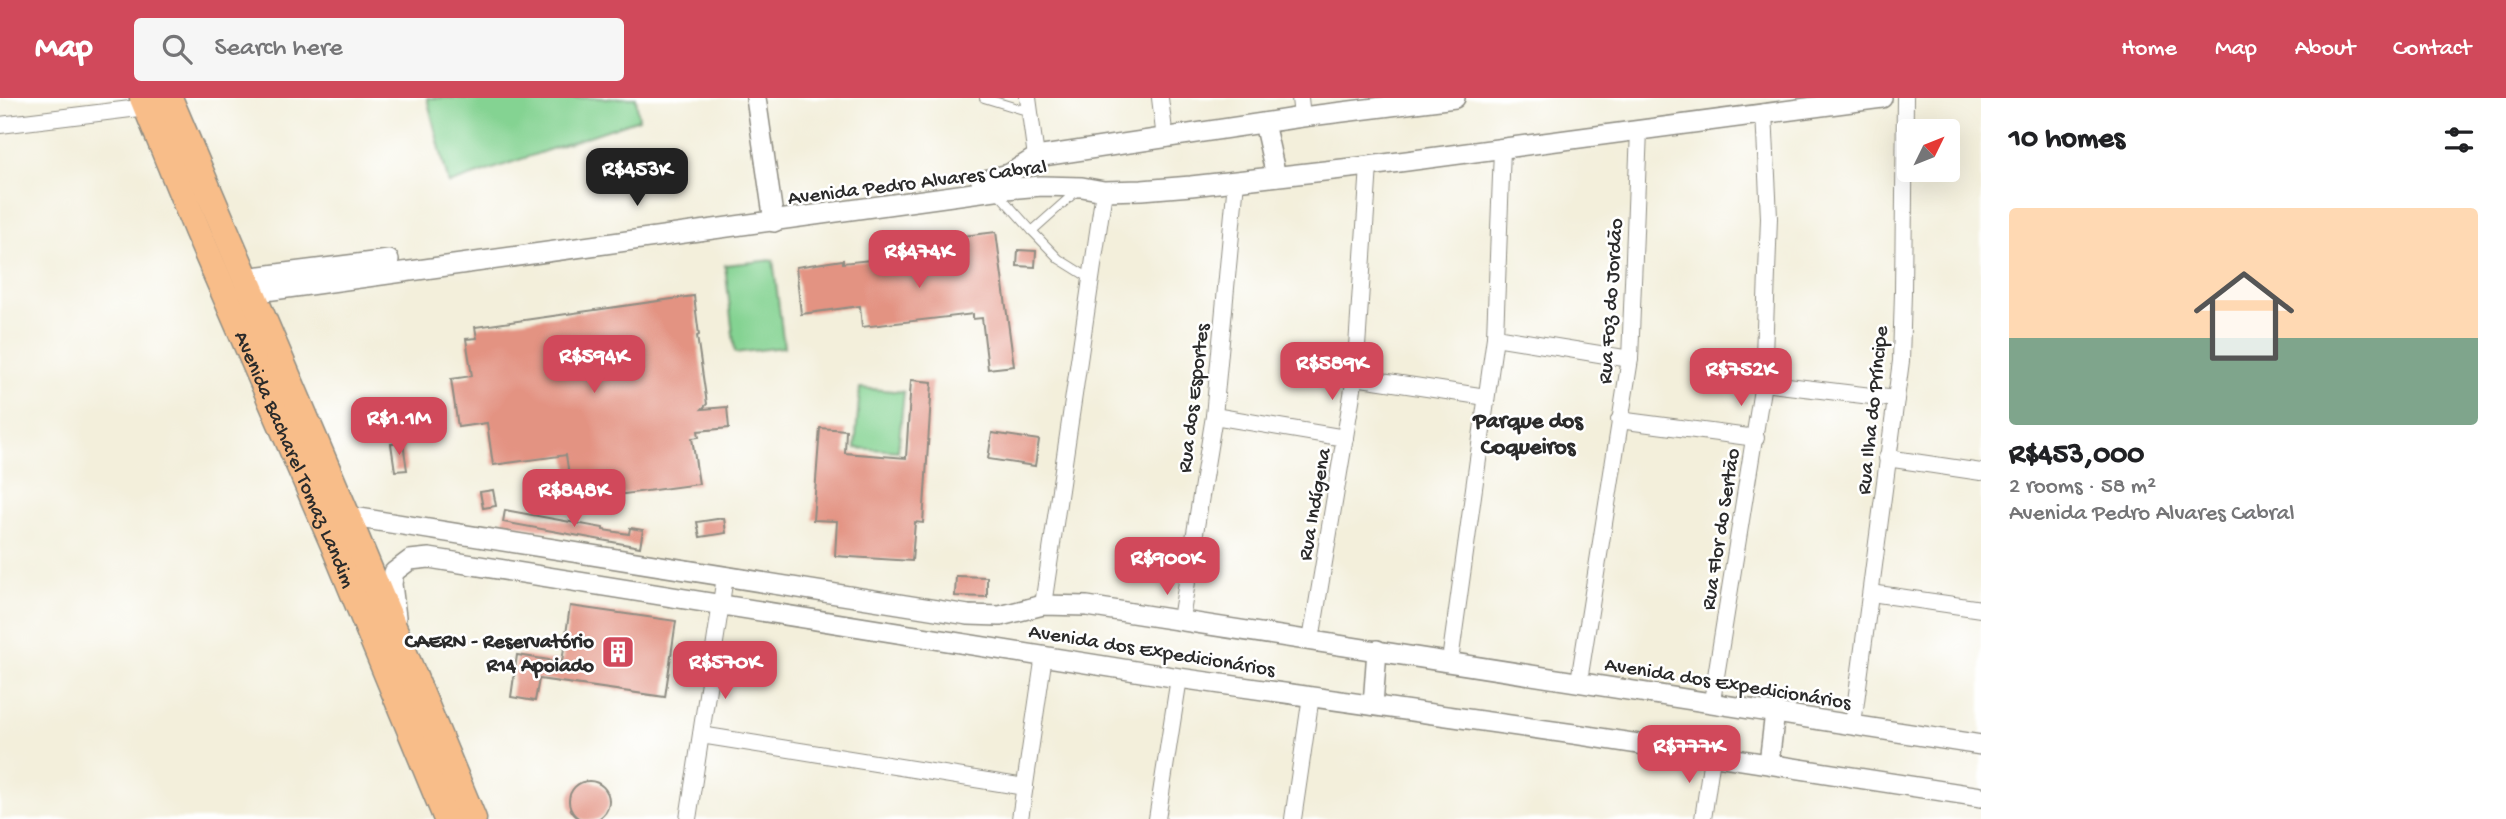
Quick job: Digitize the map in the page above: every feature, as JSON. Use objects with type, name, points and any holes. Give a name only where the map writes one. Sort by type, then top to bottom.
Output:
[{"type":"highway","name":"Avenida Bacharel Tomaz Landim","points":[[153,101],[248,286],[473,819]]},
{"type":"highway","name":"Avenida Bacharel Tomaz Landim","points":[[153,101],[197,230],[333,543],[447,819]]},
{"type":"street","points":[[756,98],[773,216]]},
{"type":"street","points":[[1160,98],[1165,139]]},
{"type":"street","name":"Avenida Pedro Alvares Cabral","points":[[993,185],[1036,157],[1264,123],[1301,108],[1455,98]]},
{"type":"street","name":"Avenida Pedro Alvares Cabral","points":[[248,286],[569,247],[993,185],[1082,187],[1104,191],[1236,181],[1639,130],[1752,108],[1882,98]]},
{"type":"street","name":"Rua Ilha do Príncipe","points":[[1853,724],[1900,361],[1905,98]]},
{"type":"street","points":[[0,125],[153,101]]},
{"type":"street","points":[[1029,105],[1036,157]]},
{"type":"street","name":"Rua Flor do Sertão","points":[[1712,701],[1763,383],[1769,218],[1752,108]]},
{"type":"street","points":[[1264,123],[1276,176]]},
{"type":"street","name":"Rua Foz do Jordão","points":[[1579,681],[1630,359],[1639,130]]},
{"type":"street","points":[[1450,661],[1495,337],[1502,149]]},
{"type":"street","name":"Rua Indígena","points":[[1311,640],[1355,377],[1369,166]]},
{"type":"street","name":"Rua dos Esportes","points":[[1181,619],[1214,416],[1236,181]]},
{"type":"street","points":[[1043,605],[1104,191]]},
{"type":"street","points":[[1495,337],[1630,359]]},
{"type":"street","points":[[1355,377],[1486,397]]},
{"type":"street","points":[[1763,383],[1896,399]]},
{"type":"street","points":[[1214,416],[1345,438]]},
{"type":"street","points":[[1619,420],[1756,438]]},
{"type":"street","points":[[1887,458],[1981,472]]},
{"type":"street","name":"Avenida dos Expedicionários","points":[[347,516],[976,616],[1000,616],[1043,605],[1087,606],[1181,619],[1981,745]]},
{"type":"street","points":[[531,574],[535,547]]},
{"type":"street","name":"Avenida dos Expedicionários","points":[[400,646],[392,579],[394,572],[411,560],[429,558],[1180,678],[1574,734],[1981,797]]},
{"type":"street","points":[[688,819],[725,577]]},
{"type":"street","points":[[1871,593],[1981,609]]},
{"type":"street","points":[[1373,705],[1377,650]]},
{"type":"street","points":[[1020,819],[1044,655]]},
{"type":"street","points":[[1157,819],[1180,678]]},
{"type":"street","points":[[1293,819],[1311,696]]},
{"type":"street","points":[[1769,763],[1775,712]]},
{"type":"street","points":[[701,735],[1025,787]]},
{"type":"street","points":[[1703,819],[1712,757]]},
{"type":"lane","points":[[984,98],[1029,105]]},
{"type":"lane","points":[[993,185],[1059,259],[1091,279]]},
{"type":"lane","points":[[1032,231],[1082,187]]},
{"type":"green space","points":[[427,98],[636,98],[639,119],[449,184]]},
{"type":"green space","points":[[773,260],[784,347],[735,353],[725,265]]},
{"type":"green space","points":[[860,388],[904,392],[898,451],[855,448]]},
{"type":"building","points":[[996,232],[1014,366],[988,369],[982,318],[973,319],[973,314],[862,327],[860,306],[801,314],[796,267],[843,260],[843,263],[964,250],[962,236]]},
{"type":"building","points":[[1018,250],[1036,251],[1035,267],[1017,266]]},
{"type":"building","points":[[694,296],[707,404],[702,409],[727,407],[729,428],[698,431],[699,437],[692,438],[699,484],[573,501],[566,455],[493,465],[487,423],[458,427],[451,379],[472,376],[466,339],[477,338],[475,327]]},
{"type":"building","points":[[911,380],[932,382],[923,523],[915,522],[912,561],[835,556],[837,521],[813,520],[820,428],[846,430],[845,453],[906,458]]},
{"type":"building","points":[[992,433],[1039,440],[1035,466],[988,459]]},
{"type":"building","points":[[403,443],[407,470],[395,471],[391,444]]},
{"type":"building","points":[[493,490],[496,506],[483,508],[480,492]]},
{"type":"building","points":[[505,510],[629,534],[630,528],[643,530],[640,547],[503,522]]},
{"type":"building","points":[[724,518],[726,533],[700,537],[697,522]]},
{"type":"building","points":[[956,576],[987,577],[987,597],[955,596]]},
{"type":"building","name":"CAERN - Reservatório R14 Apoiado","points":[[570,606],[676,621],[665,697],[539,679],[535,701],[511,697],[517,655],[562,662]]},
{"type":"building","points":[[581,782],[597,782],[608,793],[608,809],[597,820],[581,820],[570,809],[570,793]]},
{"type":"place","name":"CAERN - Reservatório R14 Apoiado","points":[[618,652]]},
{"type":"district","name":"Parque dos Coqueiros","points":[[1528,432]]}]
